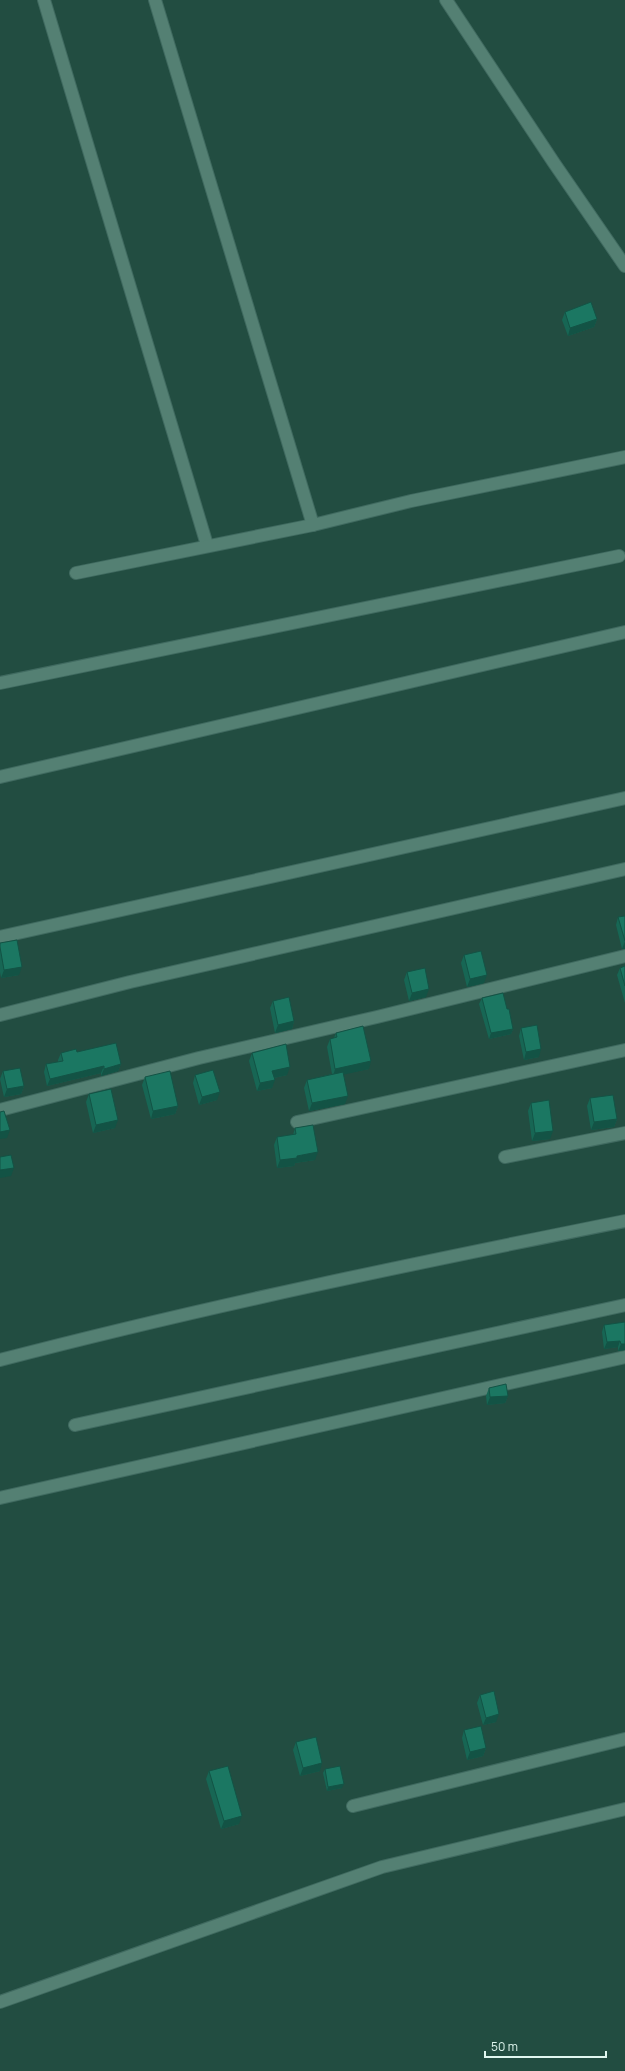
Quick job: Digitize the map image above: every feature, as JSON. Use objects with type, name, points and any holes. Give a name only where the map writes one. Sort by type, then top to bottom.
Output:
[{"type":"street","points":[[44,0],[207,545]]},
{"type":"street","points":[[155,0],[313,525]]},
{"type":"street","points":[[446,0],[554,163],[625,266]]},
{"type":"street","points":[[76,573],[207,545],[313,525],[410,501],[625,457]]},
{"type":"street","points":[[0,683],[619,556]]},
{"type":"street","points":[[0,777],[625,632]]},
{"type":"street","points":[[0,937],[625,798]]},
{"type":"street","points":[[0,1015],[130,982],[625,869]]},
{"type":"street","points":[[0,1110],[199,1058],[377,1017],[625,956]]},
{"type":"street","points":[[297,1122],[625,1050]]},
{"type":"street","points":[[505,1157],[625,1133]]},
{"type":"street","points":[[0,1360],[130,1326],[424,1262],[625,1221]]},
{"type":"street","points":[[75,1425],[625,1305]]},
{"type":"street","points":[[0,1498],[625,1357]]},
{"type":"street","points":[[353,1806],[625,1739]]},
{"type":"street","points":[[0,2002],[382,1867],[625,1809]]},
{"type":"building","points":[[591,302],[597,319],[570,328],[565,312]]},
{"type":"building","points":[[625,916],[625,941],[618,917]]},
{"type":"building","points":[[17,940],[22,967],[4,970],[0,943]]},
{"type":"building","points":[[481,951],[487,975],[470,979],[464,955]]},
{"type":"building","points":[[625,966],[625,986],[620,968]]},
{"type":"building","points":[[425,968],[429,989],[412,993],[407,972]]},
{"type":"building","points":[[503,993],[507,1009],[509,1009],[513,1029],[491,1033],[482,998]]},
{"type":"building","points":[[289,997],[294,1021],[278,1025],[273,1001]]},
{"type":"building","points":[[537,1025],[541,1049],[526,1052],[521,1028]]},
{"type":"building","points":[[363,1026],[371,1061],[335,1069],[330,1039],[337,1037],[336,1033]]},
{"type":"building","points":[[116,1043],[121,1064],[104,1069],[104,1066],[50,1079],[46,1064],[63,1061],[61,1053],[76,1049],[77,1052]]},
{"type":"building","points":[[286,1044],[290,1067],[272,1071],[275,1080],[260,1083],[252,1053]]},
{"type":"building","points":[[20,1068],[24,1086],[7,1089],[3,1071]]},
{"type":"building","points":[[213,1070],[220,1092],[202,1097],[195,1075]]},
{"type":"building","points":[[170,1071],[178,1106],[153,1111],[145,1077]]},
{"type":"building","points":[[343,1072],[348,1096],[312,1103],[307,1080]]},
{"type":"building","points":[[111,1089],[118,1120],[96,1125],[89,1094]]},
{"type":"building","points":[[613,1095],[617,1119],[594,1122],[590,1098]]},
{"type":"building","points":[[549,1100],[553,1131],[535,1133],[531,1103]]},
{"type":"building","points":[[4,1111],[10,1130],[0,1132],[0,1112]]},
{"type":"building","points":[[313,1125],[318,1152],[297,1156],[297,1158],[280,1160],[277,1137],[296,1134],[295,1128]]},
{"type":"building","points":[[11,1155],[14,1168],[0,1170],[0,1157]]},
{"type":"building","points":[[625,1322],[625,1344],[621,1344],[620,1341],[607,1342],[604,1325]]},
{"type":"building","points":[[506,1384],[508,1396],[490,1397],[489,1388]]},
{"type":"building","points":[[494,1691],[499,1714],[486,1718],[480,1695]]},
{"type":"building","points":[[481,1726],[486,1748],[470,1752],[464,1730]]},
{"type":"building","points":[[316,1737],[322,1763],[303,1768],[296,1742]]},
{"type":"building","points":[[228,1766],[242,1816],[224,1821],[209,1771]]},
{"type":"building","points":[[340,1766],[344,1784],[328,1787],[325,1769]]}]
